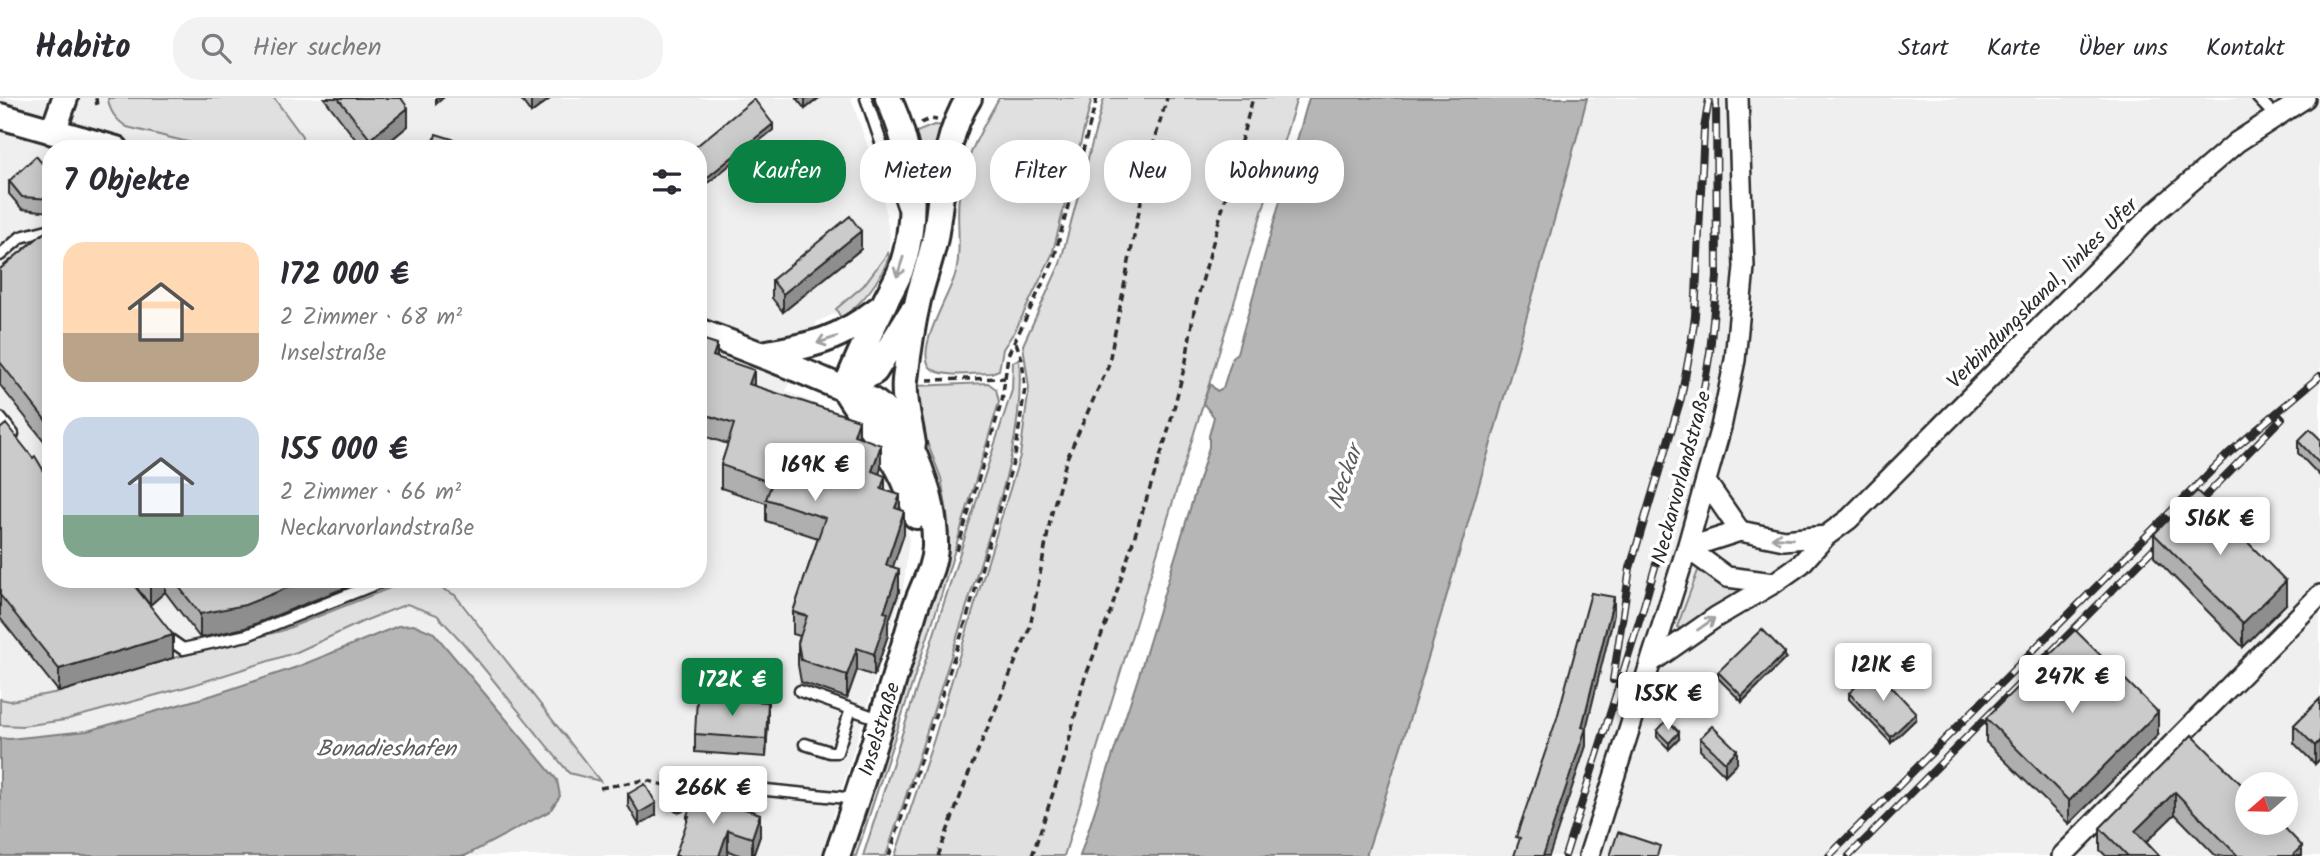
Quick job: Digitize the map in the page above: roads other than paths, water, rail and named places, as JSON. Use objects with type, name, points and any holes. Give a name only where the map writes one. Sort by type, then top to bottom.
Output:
[{"type":"street","points":[[53,132],[65,98]]},
{"type":"street","points":[[845,390],[857,359],[900,271],[910,227],[912,180],[903,136],[888,98]]},
{"type":"street","points":[[915,455],[905,400],[905,381],[918,300],[935,239],[950,147],[969,98]]},
{"type":"street","name":"Neckarvorlandstraße","points":[[1588,856],[1687,548],[1721,426],[1735,360],[1744,267],[1738,98]]},
{"type":"street","name":"Verbindungskanal, linkes Ufer","points":[[1650,663],[1716,617],[1801,564],[1826,536],[1849,519],[2152,215],[2237,142],[2305,98]]},
{"type":"street","points":[[0,116],[83,140]]},
{"type":"street","points":[[845,390],[875,371],[918,300]]},
{"type":"street","points":[[762,354],[828,340],[847,331],[883,305]]},
{"type":"street","points":[[707,334],[762,354],[845,390]]},
{"type":"street","name":"Inselstraße","points":[[837,856],[882,720],[917,600],[932,570],[935,546],[928,496],[915,455],[878,404],[845,390]]},
{"type":"street","name":"Inselstraße","points":[[845,390],[861,416],[879,436],[906,482],[918,528],[917,600]]},
{"type":"street","points":[[1706,482],[1740,531]]},
{"type":"street","points":[[1687,548],[1740,531],[1784,540],[1826,536]]},
{"type":"street","points":[[1687,548],[1727,577],[1774,583]]},
{"type":"street","points":[[2062,856],[2320,595]]},
{"type":"lane","points":[[866,98],[910,227]]},
{"type":"lane","points":[[2258,98],[2276,117]]},
{"type":"lane","points":[[0,256],[21,237],[42,231]]},
{"type":"lane","points":[[0,418],[23,445]]},
{"type":"lane","points":[[157,627],[164,636],[183,649],[247,635],[365,588]]},
{"type":"lane","points":[[800,691],[882,720]]},
{"type":"lane","points":[[805,744],[837,752],[851,709]]},
{"type":"lane","points":[[679,806],[692,792],[726,786],[857,799]]},
{"type":"water","name":"Neckar","points":[[1309,98],[1587,98],[1460,552],[1366,856],[1080,856],[1209,447],[1214,417],[1203,403],[1210,384],[1217,391],[1223,388],[1233,356],[1237,353],[1279,203],[1344,203],[1344,140],[1297,140]]},
{"type":"water","name":"Bonadieshafen","points":[[415,625],[434,633],[557,780],[560,796],[550,811],[465,856],[0,856],[0,738],[87,731],[213,695],[297,667],[398,626]]},
{"type":"railway","points":[[1565,856],[1643,609],[1700,411],[1710,352],[1717,277],[1716,98]]},
{"type":"railway","points":[[1613,680],[1630,568],[1681,398],[1690,351],[1695,316],[1704,129],[1709,99]]},
{"type":"railway","points":[[1829,856],[2229,453],[2320,376]]},
{"type":"railway","points":[[2189,513],[2282,418]]},
{"type":"railway","points":[[1849,856],[2167,535]]}]
